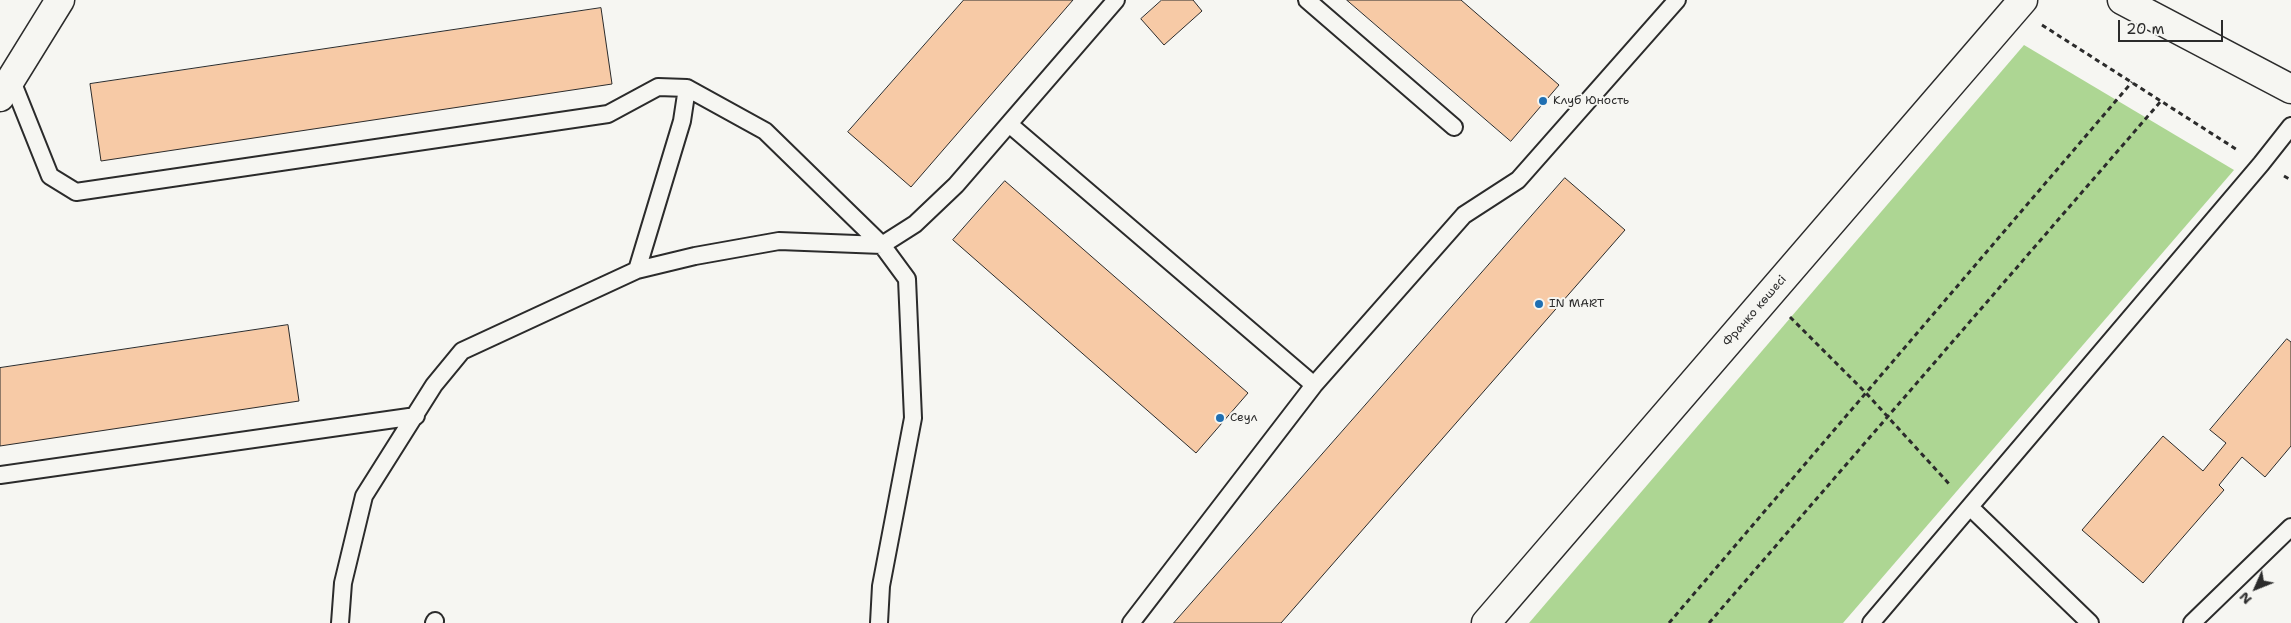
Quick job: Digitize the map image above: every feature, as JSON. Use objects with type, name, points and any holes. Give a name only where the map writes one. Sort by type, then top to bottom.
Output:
[{"type":"street","points":[[6,89],[60,0]]},
{"type":"street","points":[[2122,0],[2291,89]]},
{"type":"street","name":"Франко көшесі","points":[[1486,623],[2020,4]]},
{"type":"lane","points":[[340,623],[343,584],[364,496],[434,385],[462,351],[637,270],[695,256],[779,241],[882,245],[915,224],[956,185],[1116,0]]},
{"type":"lane","points":[[1307,0],[1454,127]]},
{"type":"lane","points":[[1131,623],[1314,386],[1464,215],[1518,180],[1677,0]]},
{"type":"lane","points":[[6,89],[50,176],[76,192],[608,114],[658,87],[687,88],[765,131],[882,245],[907,279],[913,418],[881,586],[879,623]]},
{"type":"lane","points":[[637,270],[682,121],[687,88]]},
{"type":"lane","points":[[1009,124],[1314,386]]},
{"type":"lane","points":[[1871,623],[1971,508],[2291,126]]},
{"type":"lane","points":[[0,475],[416,416]]},
{"type":"lane","points":[[1971,508],[2090,623]]},
{"type":"lane","points":[[2192,623],[2291,526]]},
{"type":"path","points":[[2020,4],[2132,82],[2261,164],[2291,180]]},
{"type":"path","points":[[1669,623],[2132,82]]},
{"type":"path","points":[[1709,623],[2161,100]]},
{"type":"path","points":[[1768,296],[1866,393],[1971,508]]},
{"type":"green space","points":[[2024,45],[2234,170],[1843,623],[1529,623]]},
{"type":"building","points":[[964,0],[1073,0],[911,187],[848,132]]},
{"type":"building","points":[[1162,0],[1193,0],[1202,11],[1164,45],[1141,19]]},
{"type":"building","points":[[1347,0],[1461,0],[1559,85],[1511,141]]},
{"type":"building","points":[[601,8],[612,84],[101,161],[90,84]]},
{"type":"building","points":[[1565,178],[1625,230],[1281,623],[1174,623]]},
{"type":"building","points":[[1005,181],[1248,393],[1196,453],[953,240]]},
{"type":"building","points":[[288,325],[299,401],[0,446],[0,368]]},
{"type":"building","points":[[2287,339],[2291,342],[2291,446],[2265,477],[2242,457],[2219,485],[2224,490],[2143,583],[2082,530],[2163,436],[2203,471],[2226,443],[2210,430]]},
{"type":"place","name":"Клуб Юность","points":[[1543,101]]},
{"type":"place","name":"IN MART","points":[[1539,304]]},
{"type":"place","name":"Сеул","points":[[1220,418]]}]
